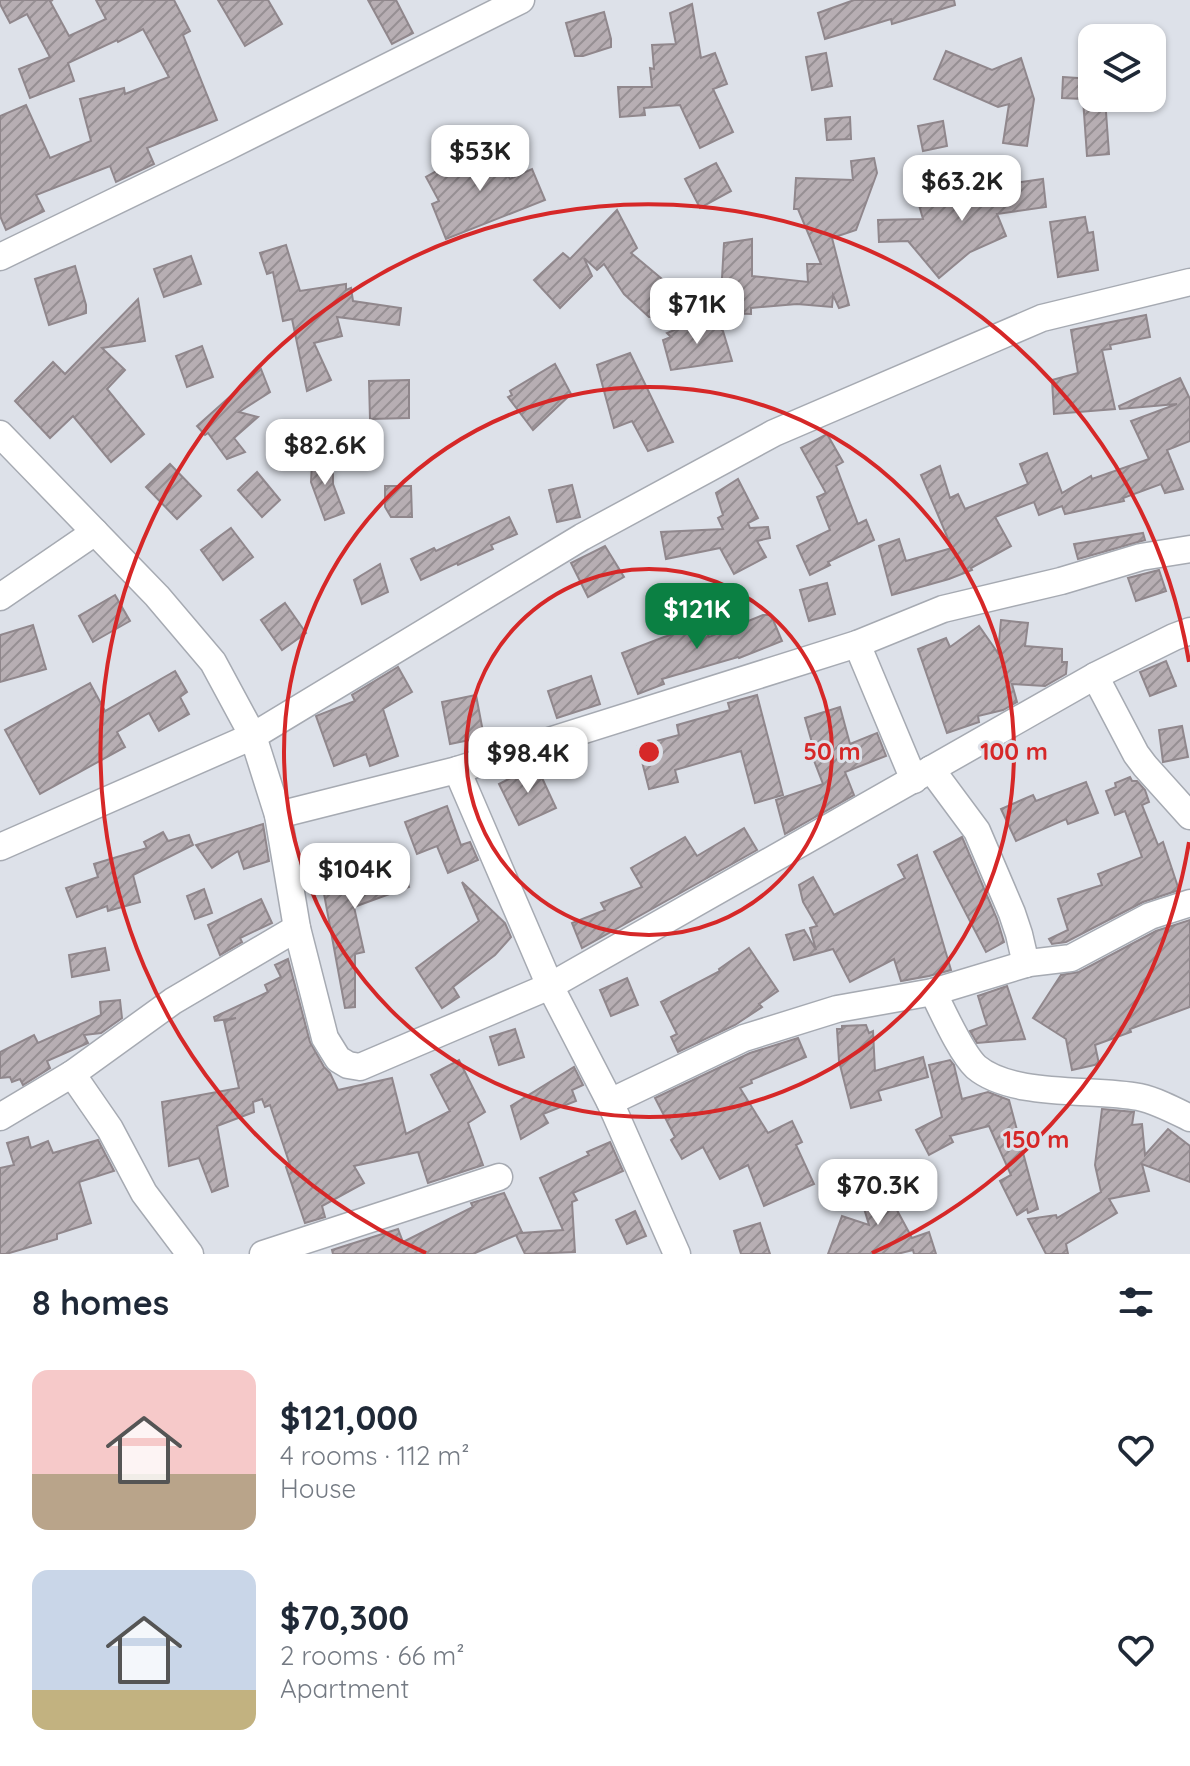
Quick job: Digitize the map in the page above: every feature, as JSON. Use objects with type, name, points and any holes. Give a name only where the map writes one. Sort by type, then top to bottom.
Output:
[{"type":"street","points":[[0,257],[521,0]]},
{"type":"street","points":[[0,847],[253,736],[582,537],[774,433],[1042,318],[1190,282]]},
{"type":"street","points":[[0,434],[157,596],[213,662],[253,736],[278,815],[297,928],[325,1038],[338,1059],[360,1067],[550,986],[1095,676],[1190,631]]},
{"type":"street","points":[[0,597],[95,532]]},
{"type":"street","points":[[278,815],[457,770],[857,644],[943,609],[1061,581],[1141,557],[1190,549]]},
{"type":"street","points":[[857,644],[922,774],[977,831],[1012,913],[1026,964]]},
{"type":"street","points":[[1095,676],[1136,754],[1190,816]]},
{"type":"street","points":[[457,770],[550,986],[610,1102],[677,1254]]},
{"type":"street","points":[[610,1102],[744,1038],[837,1009],[933,992],[1026,964],[1076,956],[1150,916],[1190,903]]},
{"type":"street","points":[[0,1117],[72,1074],[173,1001],[297,928]]},
{"type":"street","points":[[933,992],[965,1053],[976,1067],[993,1077],[1030,1088],[1141,1097],[1190,1118]]},
{"type":"street","points":[[72,1074],[110,1129],[144,1193],[190,1254]]},
{"type":"street","points":[[263,1254],[499,1177]]},
{"type":"building","points":[[0,0],[53,0],[50,1],[69,36],[106,19],[96,0],[174,0],[190,31],[183,35],[217,120],[147,148],[154,164],[116,182],[110,166],[36,195],[44,211],[6,230],[0,216],[0,116],[26,105],[50,158],[91,141],[80,99],[124,88],[125,94],[169,77],[143,29],[68,63],[74,81],[30,98],[19,69],[50,57],[27,14],[10,23]]},
{"type":"building","points":[[218,0],[268,0],[282,24],[245,46]]},
{"type":"building","points":[[368,0],[396,0],[413,33],[392,44]]},
{"type":"building","points":[[854,0],[954,0],[955,5],[892,24],[891,19],[825,39],[818,13]]},
{"type":"building","points":[[692,4],[701,58],[715,53],[727,84],[713,89],[733,132],[700,148],[680,105],[644,108],[645,115],[620,117],[618,87],[652,87],[652,45],[676,44],[670,13]]},
{"type":"building","points":[[604,12],[611,47],[575,56],[566,23]]},
{"type":"building","points":[[946,51],[992,70],[1021,58],[1034,99],[1027,146],[1003,143],[1009,104],[998,107],[934,79]]},
{"type":"building","points":[[826,53],[832,86],[812,90],[806,57]]},
{"type":"building","points":[[1063,77],[1078,78],[1078,99],[1062,98]]},
{"type":"building","points":[[1084,112],[1106,112],[1109,154],[1087,156]]},
{"type":"building","points":[[850,117],[851,139],[827,140],[825,119]]},
{"type":"building","points":[[943,121],[947,146],[923,151],[918,126]]},
{"type":"building","points":[[491,145],[510,179],[532,169],[545,200],[446,239],[432,204],[439,201],[426,177]]},
{"type":"building","points":[[874,158],[877,173],[856,230],[832,238],[849,305],[839,308],[833,295],[832,307],[797,304],[751,308],[751,314],[720,313],[724,243],[752,239],[752,276],[808,282],[807,264],[821,264],[798,209],[794,209],[796,178],[853,180],[851,161]]},
{"type":"building","points":[[716,163],[731,191],[700,208],[685,179]]},
{"type":"building","points":[[1043,179],[1046,207],[997,214],[1006,236],[970,252],[939,278],[908,241],[879,242],[878,220],[923,219],[919,205]]},
{"type":"building","points":[[617,210],[637,248],[631,253],[680,294],[656,317],[649,317],[624,294],[604,264],[597,270],[584,258],[592,276],[560,308],[534,280],[563,253],[570,259]]},
{"type":"building","points":[[1085,217],[1088,233],[1093,232],[1098,270],[1058,277],[1050,222]]},
{"type":"building","points":[[286,245],[300,291],[346,284],[346,290],[351,288],[353,301],[401,308],[399,325],[337,317],[342,336],[314,343],[331,380],[307,391],[292,319],[283,321],[273,272],[267,274],[260,253]]},
{"type":"building","points":[[191,256],[201,284],[164,297],[154,269]]},
{"type":"building","points":[[75,266],[86,313],[49,325],[35,279]]},
{"type":"building","points":[[138,299],[145,341],[102,348],[125,370],[107,389],[144,434],[111,462],[73,416],[50,438],[15,401],[53,362],[65,374]]},
{"type":"building","points":[[1146,315],[1150,337],[1110,345],[1111,349],[1102,350],[1115,409],[1054,414],[1052,380],[1078,373],[1071,330]]},
{"type":"building","points":[[706,317],[723,331],[732,361],[671,370],[663,340],[671,337],[667,333]]},
{"type":"building","points":[[202,346],[213,377],[187,387],[176,356]]},
{"type":"building","points":[[630,353],[673,442],[648,451],[632,421],[614,428],[597,365]]},
{"type":"building","points":[[555,364],[571,394],[533,430],[508,397],[512,395],[510,391]]},
{"type":"building","points":[[261,369],[270,392],[239,412],[258,417],[234,438],[245,452],[227,459],[208,433],[205,435],[197,426]]},
{"type":"building","points":[[1180,378],[1190,399],[1190,441],[1167,450],[1183,489],[1165,493],[1161,484],[1123,498],[1124,501],[1065,514],[1062,506],[1039,515],[1034,502],[995,517],[1011,546],[972,570],[892,595],[879,546],[899,539],[906,561],[952,548],[921,475],[940,466],[950,498],[958,494],[965,509],[1028,484],[1020,464],[1047,453],[1062,493],[1091,476],[1092,479],[1149,459],[1131,421],[1177,404],[1120,409],[1119,406]]},
{"type":"building","points":[[409,380],[409,418],[370,419],[369,381]]},
{"type":"building","points":[[827,434],[843,462],[836,466],[858,524],[866,520],[874,540],[828,562],[830,565],[810,575],[797,546],[830,530],[817,497],[826,493],[801,448]]},
{"type":"building","points":[[313,442],[333,474],[333,484],[344,513],[325,520],[311,482]]},
{"type":"building","points":[[170,464],[201,496],[177,519],[146,487]]},
{"type":"building","points":[[257,472],[280,500],[262,517],[238,490]]},
{"type":"building","points":[[738,479],[758,518],[748,523],[750,528],[768,527],[770,538],[757,541],[766,557],[734,574],[720,548],[666,559],[661,532],[723,529],[718,518],[723,515],[716,493]]},
{"type":"building","points":[[572,485],[580,517],[557,522],[549,490]]},
{"type":"building","points":[[385,486],[411,486],[412,517],[391,517],[385,507]]},
{"type":"building","points":[[509,517],[517,534],[491,545],[493,549],[421,580],[411,559],[434,548],[436,551]]},
{"type":"building","points":[[231,528],[253,557],[223,580],[201,550]]},
{"type":"building","points":[[1143,533],[1145,540],[1078,559],[1074,544]]},
{"type":"building","points":[[605,546],[624,577],[588,597],[571,563]]},
{"type":"building","points":[[380,564],[388,592],[362,604],[354,580]]},
{"type":"building","points":[[1159,570],[1166,591],[1136,601],[1128,578]]},
{"type":"building","points":[[827,583],[835,614],[809,621],[800,590]]},
{"type":"building","points":[[115,595],[130,621],[93,642],[79,616]]},
{"type":"building","points":[[285,603],[306,633],[282,650],[261,620]]},
{"type":"building","points":[[763,615],[771,615],[782,641],[739,658],[662,679],[664,684],[638,694],[622,653],[705,624],[709,637]]},
{"type":"building","points":[[1001,620],[1028,623],[1025,646],[1062,649],[1062,662],[1067,662],[1066,674],[1045,686],[1012,684],[1017,702],[1003,710],[978,716],[979,722],[947,733],[918,649],[946,638],[950,647],[979,626],[998,653]]},
{"type":"building","points":[[33,625],[46,669],[0,682],[0,635]]},
{"type":"building","points":[[1166,661],[1176,686],[1150,696],[1140,672]]},
{"type":"building","points":[[398,667],[412,692],[383,709],[398,756],[370,766],[366,754],[334,766],[316,716],[355,701],[352,695]]},
{"type":"building","points":[[175,671],[187,692],[180,697],[189,714],[159,731],[149,713],[117,732],[125,747],[40,794],[5,730],[90,683],[105,711]]},
{"type":"building","points":[[591,676],[600,704],[557,718],[548,691]]},
{"type":"building","points":[[476,695],[484,737],[450,744],[442,702]]},
{"type":"building","points":[[757,695],[783,795],[755,803],[741,751],[675,770],[678,782],[649,789],[638,746],[679,735],[677,725],[730,710],[728,703]]},
{"type":"building","points":[[840,707],[850,744],[877,733],[886,756],[845,772],[854,795],[785,834],[776,800],[823,784],[813,758],[816,757],[805,718]]},
{"type":"building","points":[[1182,726],[1188,757],[1163,762],[1159,730]]},
{"type":"building","points":[[536,765],[556,808],[519,825],[499,784]]},
{"type":"building","points":[[1130,777],[1145,790],[1149,802],[1142,805],[1158,845],[1163,842],[1179,890],[1143,902],[1066,942],[1052,944],[1049,939],[1068,930],[1058,899],[1102,885],[1098,874],[1142,857],[1125,811],[1115,815],[1106,791]]},
{"type":"building","points":[[1086,782],[1098,813],[1068,824],[1066,819],[1016,841],[1001,809],[1033,795],[1036,801]]},
{"type":"building","points":[[447,806],[461,845],[470,842],[478,860],[448,873],[437,846],[417,854],[405,822]]},
{"type":"building","points":[[263,824],[269,861],[244,869],[238,851],[212,868],[196,845]]},
{"type":"building","points":[[744,828],[757,850],[582,948],[572,923],[605,910],[601,903],[642,887],[631,868],[685,837],[697,856]]},
{"type":"building","points":[[163,832],[168,841],[189,835],[193,845],[133,875],[140,902],[108,911],[107,906],[77,917],[66,888],[98,877],[94,864],[147,848],[144,842]]},
{"type":"building","points":[[962,837],[1004,942],[986,952],[934,852]]},
{"type":"building","points":[[917,855],[951,970],[901,981],[894,959],[850,982],[833,949],[794,960],[786,935],[804,930],[816,950],[810,928],[817,926],[803,902],[799,885],[813,877],[834,915],[905,878],[898,865]]},
{"type":"building","points":[[399,858],[409,887],[354,907],[364,952],[355,954],[355,1007],[345,1008],[320,872],[344,860],[348,876]]},
{"type":"building","points":[[462,882],[505,923],[511,937],[495,955],[453,987],[459,997],[442,1008],[416,968],[479,921]]},
{"type":"building","points":[[204,889],[212,913],[195,919],[187,896]]},
{"type":"building","points":[[261,899],[272,923],[240,938],[242,942],[220,955],[208,925]]},
{"type":"building","points":[[1190,920],[1190,1007],[1095,1045],[1099,1064],[1072,1070],[1066,1039],[1033,1018],[1061,975],[1079,972],[1156,931]]},
{"type":"building","points":[[105,948],[109,970],[72,977],[69,955]]},
{"type":"building","points":[[749,948],[778,991],[759,1004],[762,1007],[735,1025],[678,1052],[671,1037],[677,1034],[661,1002],[720,971]]},
{"type":"building","points":[[288,959],[310,1042],[338,1090],[392,1078],[406,1134],[450,1111],[431,1075],[459,1060],[485,1112],[468,1123],[483,1165],[428,1183],[418,1152],[354,1166],[364,1183],[322,1206],[325,1217],[305,1223],[270,1105],[265,1107],[262,1099],[253,1102],[254,1112],[217,1126],[228,1186],[212,1192],[199,1158],[169,1166],[162,1102],[239,1088],[224,1021],[236,1018],[215,1021],[214,1017],[268,992],[265,985],[281,977],[275,965]]},
{"type":"building","points":[[627,978],[638,1005],[611,1016],[600,990]]},
{"type":"building","points":[[1007,986],[1025,1039],[977,1043],[970,1031],[987,1025],[978,996]]},
{"type":"building","points":[[120,1000],[122,1018],[101,1033],[84,1035],[88,1043],[47,1061],[50,1068],[23,1085],[20,1079],[12,1082],[10,1077],[0,1078],[0,1052],[34,1035],[38,1043],[101,1015],[100,1002]]},
{"type":"building","points":[[866,1025],[869,1033],[873,1031],[875,1071],[923,1057],[928,1077],[878,1091],[881,1100],[851,1108],[839,1061],[837,1029]]},
{"type":"building","points":[[515,1029],[524,1057],[499,1065],[490,1037]]},
{"type":"building","points":[[798,1038],[806,1057],[751,1080],[752,1083],[740,1088],[768,1133],[792,1121],[802,1142],[796,1145],[814,1184],[764,1206],[748,1165],[720,1179],[703,1147],[682,1159],[671,1140],[675,1137],[655,1098],[750,1053]]},
{"type":"building","points":[[950,1060],[962,1099],[988,1092],[1009,1100],[1038,1209],[1028,1213],[1027,1209],[1017,1215],[1000,1181],[1011,1175],[989,1126],[950,1136],[953,1142],[929,1155],[916,1130],[942,1117],[929,1065]]},
{"type":"building","points":[[574,1067],[583,1085],[572,1090],[576,1101],[543,1114],[548,1123],[521,1139],[511,1106]]},
{"type":"building","points":[[1102,1109],[1134,1112],[1132,1125],[1142,1124],[1145,1155],[1168,1129],[1190,1146],[1190,1182],[1142,1164],[1149,1191],[1109,1199],[1117,1213],[1066,1244],[1068,1254],[1046,1254],[1028,1219],[1056,1215],[1057,1218],[1101,1192],[1095,1165]]},
{"type":"building","points":[[28,1137],[31,1148],[48,1141],[53,1153],[98,1140],[114,1171],[79,1182],[91,1223],[57,1234],[57,1239],[0,1254],[0,1168],[14,1165],[7,1143]]},
{"type":"building","points":[[610,1142],[623,1171],[573,1193],[577,1200],[572,1202],[575,1252],[525,1254],[516,1235],[473,1254],[333,1254],[332,1250],[398,1229],[403,1242],[473,1207],[471,1203],[504,1193],[521,1233],[563,1230],[540,1178]]},
{"type":"building","points":[[880,1174],[912,1238],[929,1232],[936,1254],[914,1254],[913,1250],[897,1254],[828,1254],[842,1216],[869,1225],[856,1182]]},
{"type":"building","points":[[635,1211],[646,1236],[627,1244],[616,1220]]},
{"type":"building","points":[[760,1223],[770,1254],[741,1254],[734,1231]]}]
